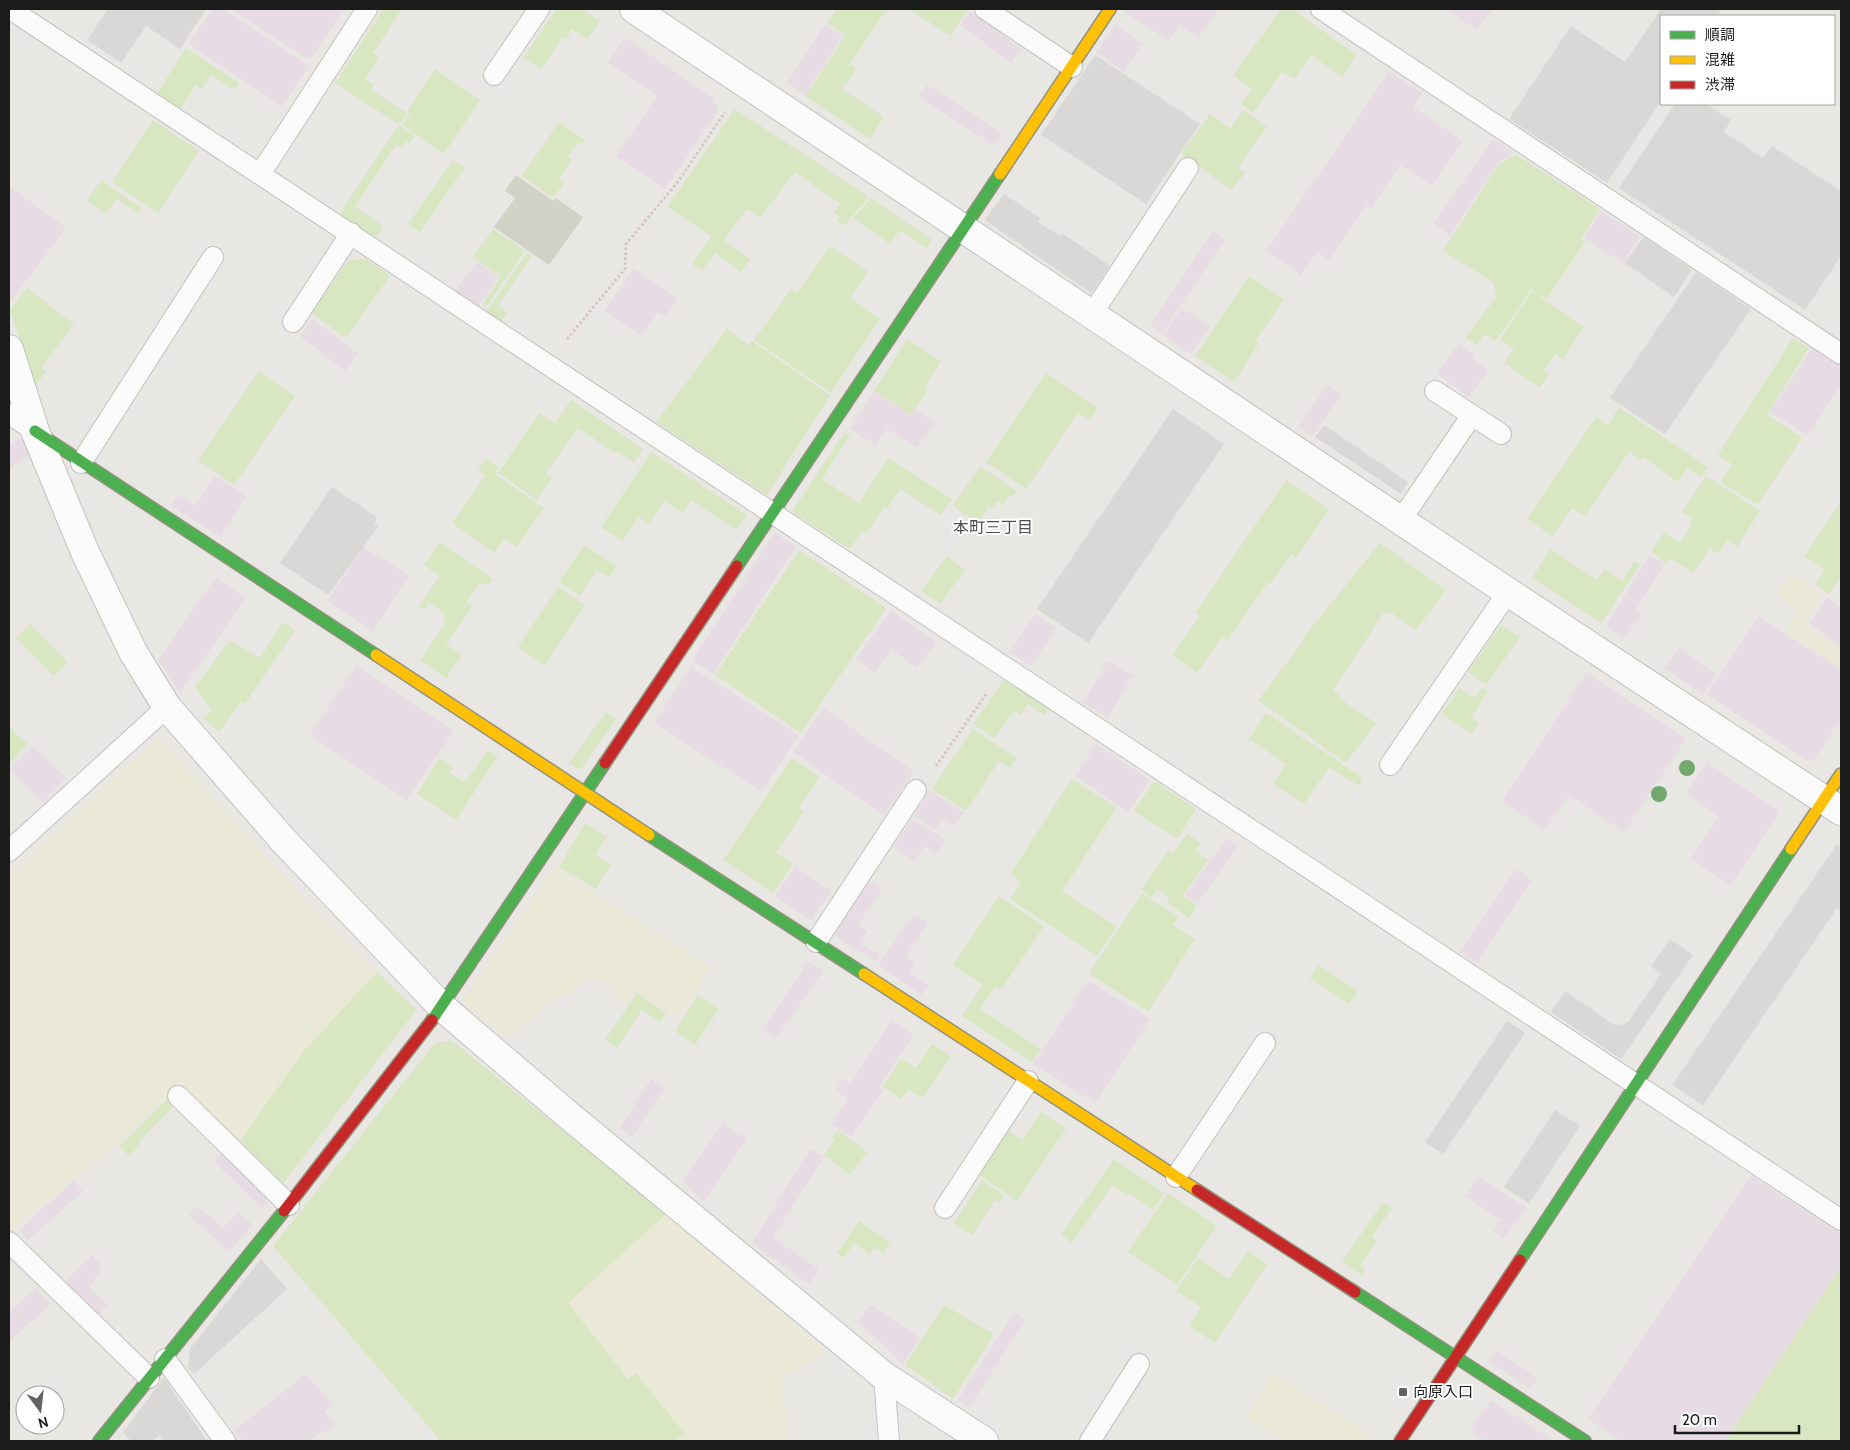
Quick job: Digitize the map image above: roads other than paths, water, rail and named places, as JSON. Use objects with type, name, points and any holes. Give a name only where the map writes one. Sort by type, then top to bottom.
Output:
[{"type":"street","points":[[634,9],[1508,592],[1833,805]]},
{"type":"street","points":[[99,1441],[289,1205],[442,1007],[1110,9]]},
{"type":"street","points":[[9,349],[18,424],[85,552],[133,652],[167,707],[283,840],[442,1007],[884,1376],[984,1441]]},
{"type":"street","points":[[18,424],[81,463],[1176,1177],[1586,1441]]},
{"type":"street","points":[[1400,1441],[1637,1085],[1833,805],[1841,774]]},
{"type":"lane","points":[[10,9],[1841,1220]]},
{"type":"lane","points":[[266,165],[367,9]]},
{"type":"lane","points":[[494,75],[539,9]]},
{"type":"lane","points":[[985,9],[1072,67]]},
{"type":"lane","points":[[1321,9],[1841,354]]},
{"type":"lane","points":[[1092,314],[1188,168]]},
{"type":"lane","points":[[293,322],[351,233]]},
{"type":"lane","points":[[81,463],[213,257]]},
{"type":"lane","points":[[1435,391],[1501,434]]},
{"type":"lane","points":[[1401,520],[1472,415]]},
{"type":"lane","points":[[1390,765],[1508,592]]},
{"type":"lane","points":[[9,851],[167,707]]},
{"type":"lane","points":[[816,942],[916,790]]},
{"type":"lane","points":[[1176,1177],[1265,1043]]},
{"type":"lane","points":[[945,1208],[1028,1081]]},
{"type":"lane","points":[[178,1096],[289,1205]]},
{"type":"lane","points":[[9,1242],[149,1378]]},
{"type":"lane","points":[[165,1359],[226,1441]]},
{"type":"lane","points":[[1090,1441],[1139,1364]]},
{"type":"lane","points":[[884,1376],[889,1441]]},
{"type":"place","name":"向原入口","points":[[1403,1392]]},
{"type":"district","name":"本町三丁目","points":[[993,527]]}]
